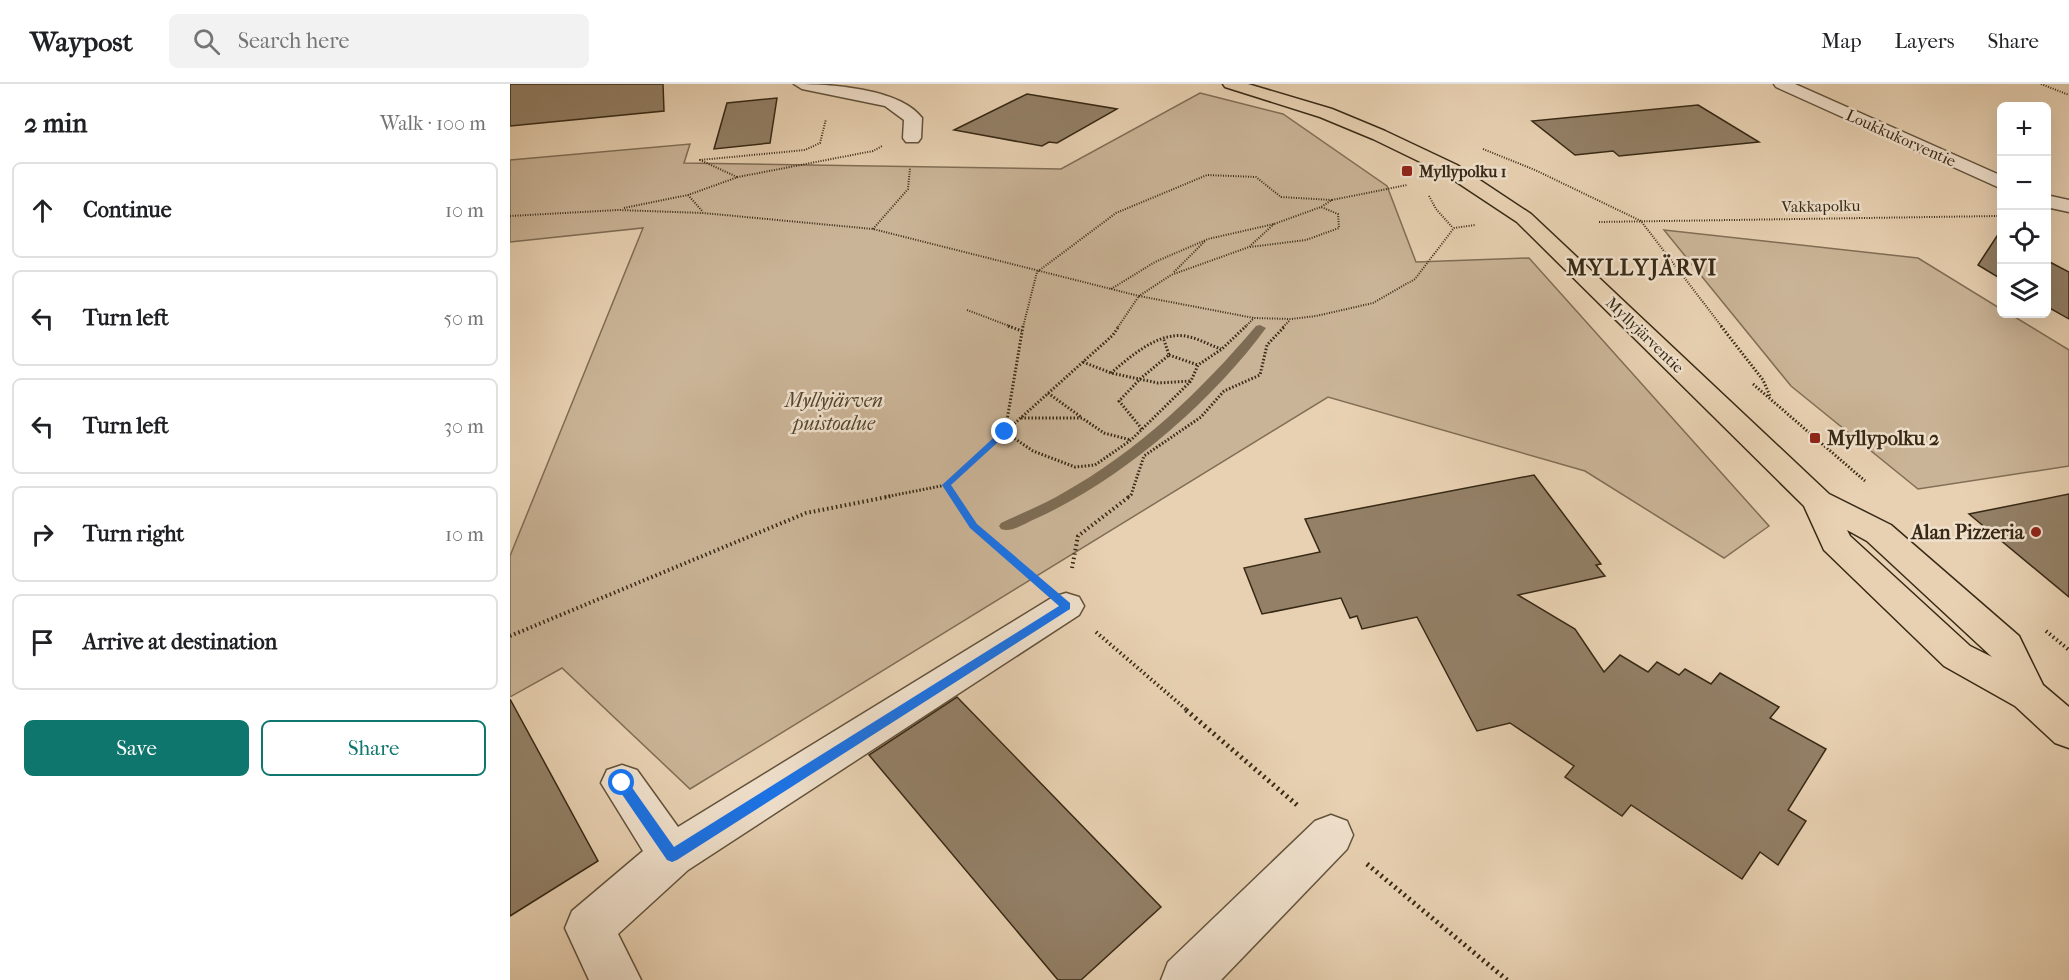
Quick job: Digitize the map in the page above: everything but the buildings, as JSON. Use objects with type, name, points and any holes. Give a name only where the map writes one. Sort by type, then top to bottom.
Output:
[{"type":"main road","name":"Myllyjärventie","points":[[1231,84],[1326,113],[1379,135],[1450,169],[1524,218],[1818,501],[1836,542],[1957,656],[2029,694],[2069,731]]},
{"type":"street","points":[[801,84],[890,102],[913,118],[912,135]]},
{"type":"street","name":"Loukkukorventie","points":[[1782,84],[1994,179]]},
{"type":"street","points":[[2051,202],[2069,206]]},
{"type":"street","points":[[616,980],[589,928],[672,855],[1066,606]]},
{"type":"street","points":[[622,783],[672,855]]},
{"type":"street","points":[[1186,980],[1331,834]]},
{"type":"path","points":[[2041,84],[2069,95]]},
{"type":"path","points":[[738,177],[700,160],[805,150],[820,143],[834,90]]},
{"type":"path","points":[[618,210],[687,195],[738,177],[873,151],[912,135],[908,189],[873,229]]},
{"type":"path","points":[[1478,148],[1534,170],[1641,221],[1763,380],[1771,399]]},
{"type":"path","points":[[1005,432],[1022,331],[1037,272],[1116,213],[1207,176],[1256,177],[1281,196],[1332,200],[1399,189],[1409,183]]},
{"type":"path","points":[[687,195],[703,213]]},
{"type":"path","points":[[1111,289],[1155,262],[1208,239],[1274,224],[1321,207],[1332,200]]},
{"type":"path","points":[[1171,275],[1249,247],[1306,240],[1338,228],[1338,214],[1321,207]]},
{"type":"path","points":[[510,216],[618,210],[703,213],[873,229],[1139,296],[1254,318],[1291,319],[1373,303],[1415,279],[1454,228],[1484,224]]},
{"type":"path","name":"Vakkapolku","points":[[1599,222],[1997,216]]},
{"type":"path","points":[[1249,247],[1274,224]]},
{"type":"path","points":[[510,636],[806,513],[946,485],[1113,334],[1139,296],[1171,275],[1208,239]]},
{"type":"path","points":[[967,310],[1022,331]]},
{"type":"path","points":[[1005,432],[1034,451],[1075,467],[1095,465],[1143,429],[1191,381],[1198,365],[1221,349],[1254,318]]},
{"type":"path","points":[[1066,606],[1078,536],[1131,495],[1144,456],[1201,417],[1224,391],[1260,375],[1267,345],[1291,319]]},
{"type":"path","points":[[1111,373],[1137,351],[1164,340],[1183,336],[1221,349]]},
{"type":"path","points":[[1164,340],[1169,355]]},
{"type":"path","points":[[1169,355],[1198,365]]},
{"type":"path","points":[[1143,429],[1119,401],[1141,378],[1169,355]]},
{"type":"path","points":[[1083,362],[1111,373],[1158,383],[1191,381]]},
{"type":"path","points":[[1048,393],[1104,433],[1131,440]]},
{"type":"path","points":[[1020,418],[1082,418]]},
{"type":"path","points":[[946,485],[974,526],[1331,834],[1507,980]]},
{"type":"green space","name":"Myllyjärven puistoalue","points":[[1200,93],[1283,114],[1387,186],[1416,262],[1529,258],[1769,526],[1724,558],[1585,471],[1328,397],[690,789],[562,668],[510,697],[510,556],[643,228],[510,242],[510,160],[690,144],[684,163],[1061,169]]},
{"type":"green space","points":[[1664,230],[1918,258],[1997,307],[1997,318],[2017,318],[2069,350],[2069,466],[1918,489],[1791,386]]},
{"type":"waterway","points":[[1006,526],[1068,497],[1126,458],[1175,417],[1221,373],[1260,328]]},
{"type":"place","name":"Myllypolku 1","points":[[1407,171]]},
{"type":"place","name":"Myllypolku 2","points":[[1815,438]]},
{"type":"place","name":"Alan Pizzeria","points":[[2036,532]]},
{"type":"district","name":"MYLLYJÄRVI","points":[[1642,268]]},
{"type":"route","points":[[622,783],[672,855],[1066,606],[974,526],[946,485],[1005,432]]}]
